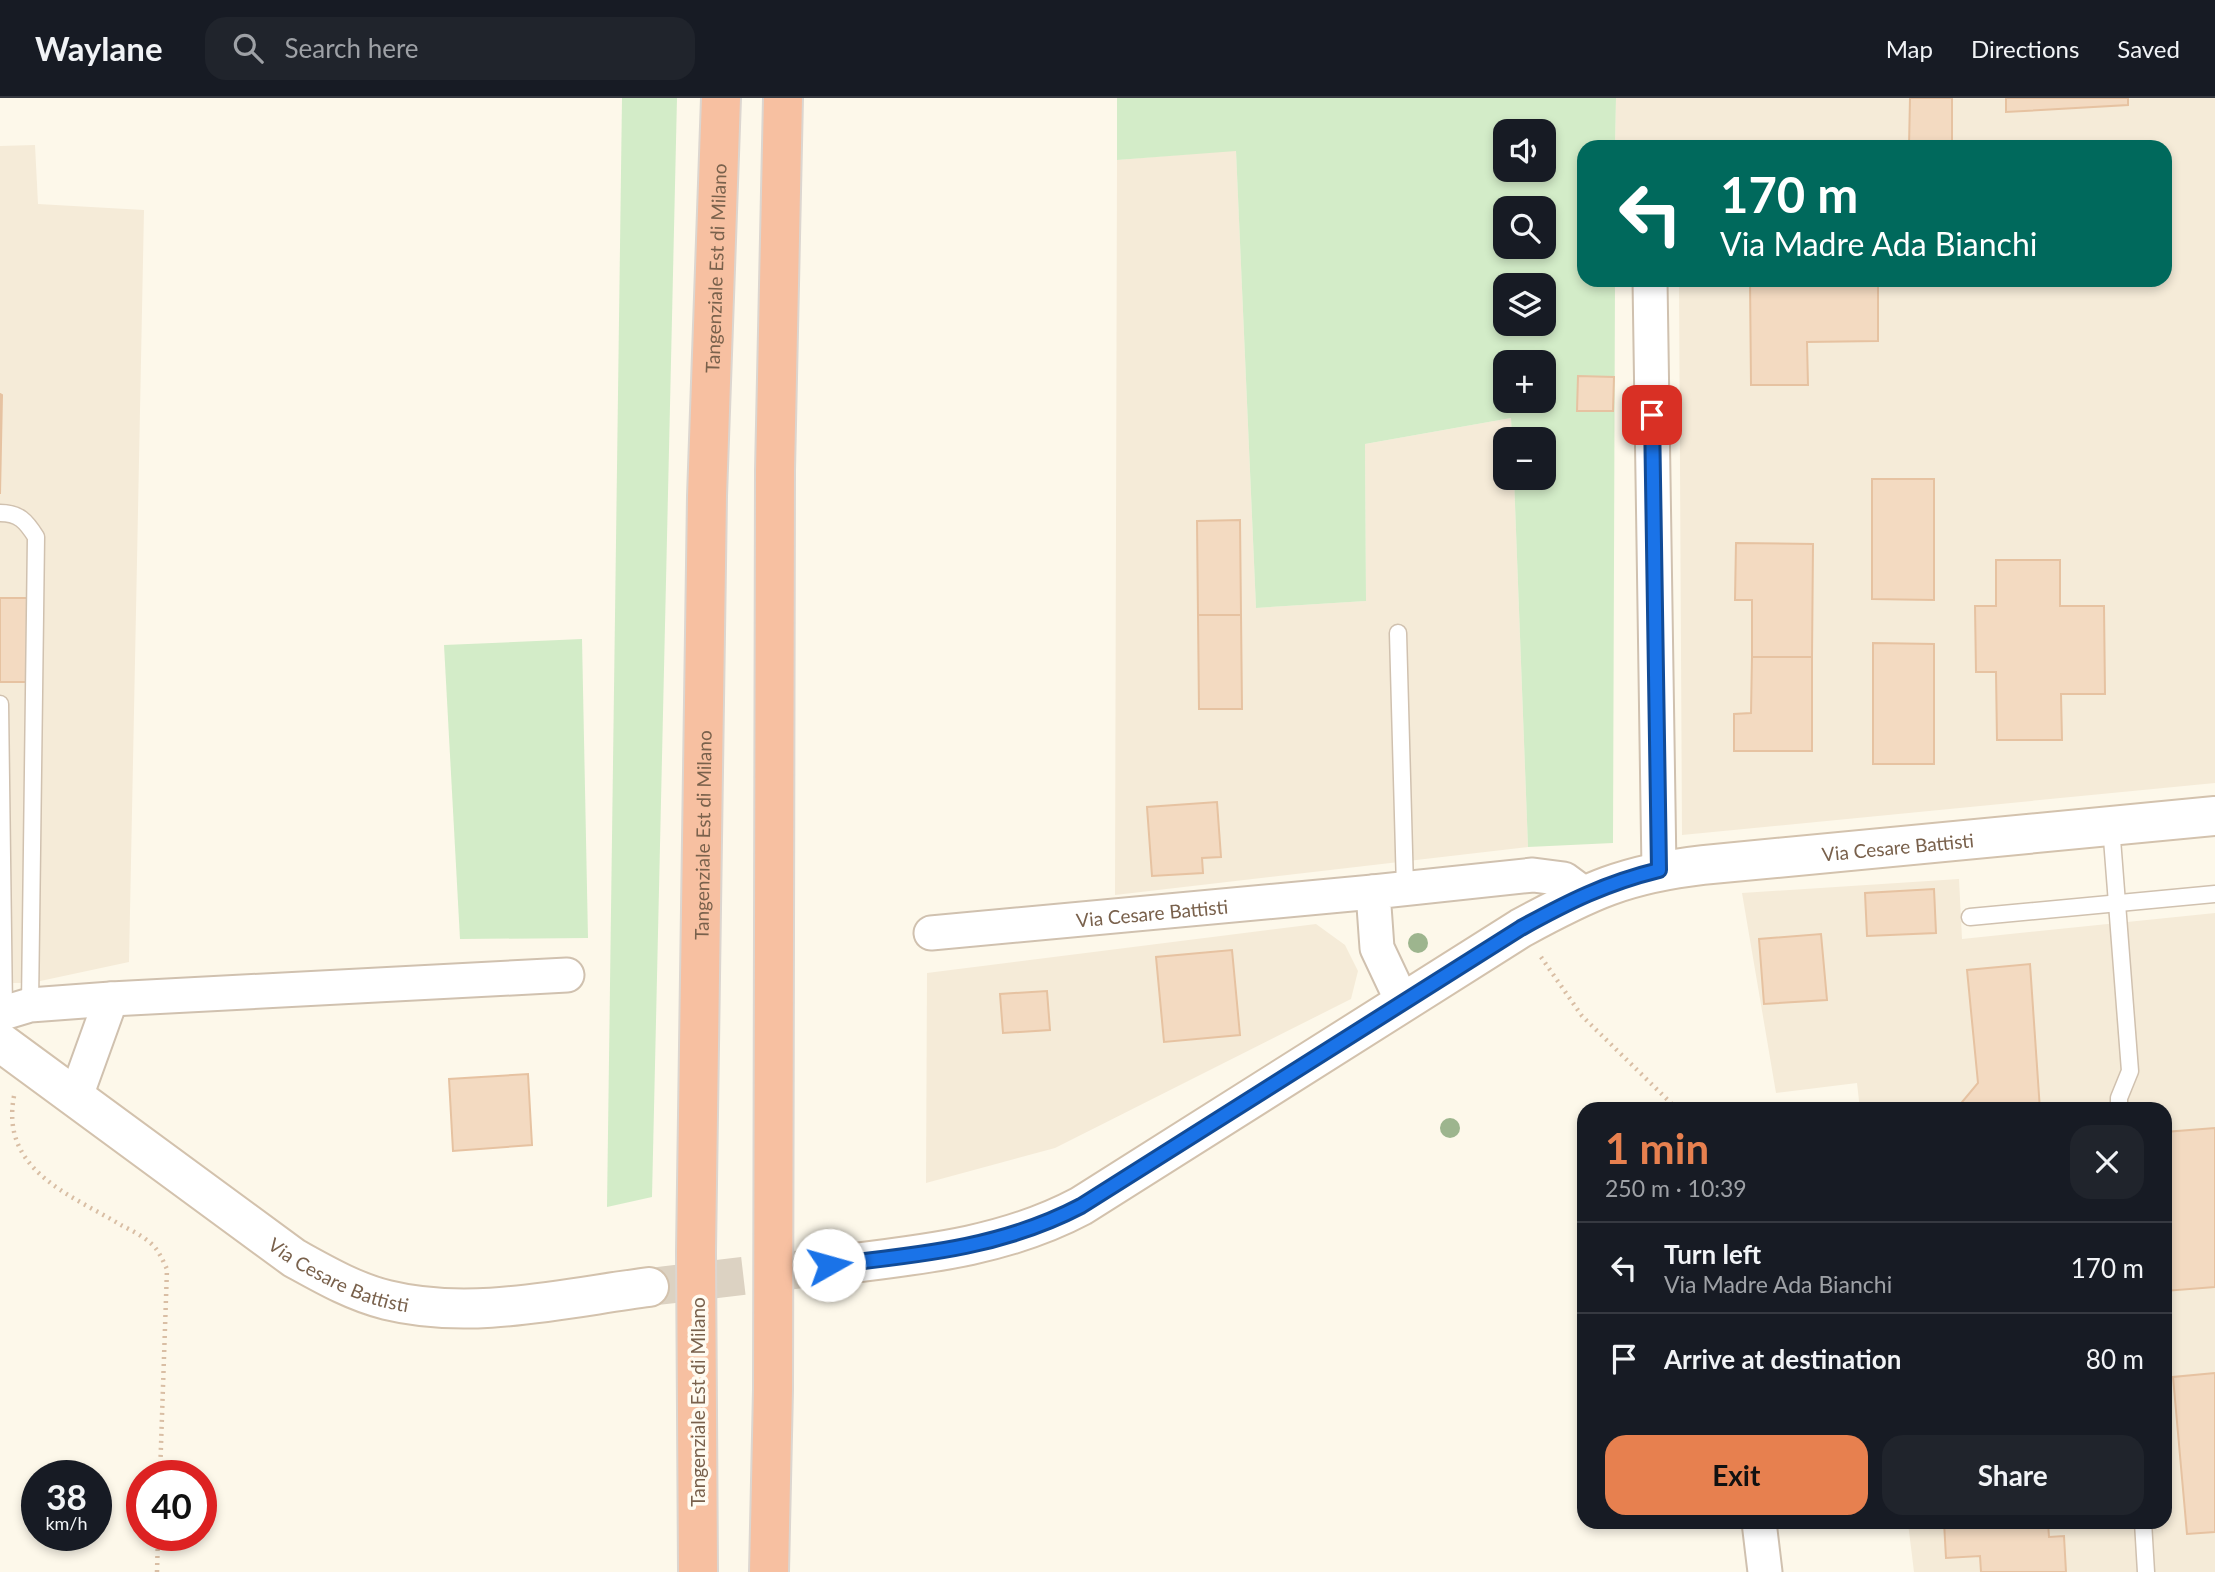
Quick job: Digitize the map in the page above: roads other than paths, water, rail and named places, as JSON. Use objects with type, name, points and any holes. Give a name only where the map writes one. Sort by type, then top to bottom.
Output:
[{"type":"highway","name":"Tangenziale Est di Milano","points":[[698,1572],[696,1252],[707,496],[721,98]]},
{"type":"highway","points":[[769,1572],[773,1390],[775,471],[783,98]]},
{"type":"highway","points":[[684,1572],[689,1368],[696,1252]]},
{"type":"highway","points":[[773,1390],[796,1572]]},
{"type":"street","points":[[1650,287],[1659,870]]},
{"type":"street","name":"Via Cesare Battisti","points":[[829,1265],[957,1250],[1046,1224],[1081,1206],[1521,928],[1583,894],[1618,880],[1659,870],[2215,816]]},
{"type":"street","name":"Via Cesare Battisti","points":[[931,933],[1533,875],[1564,879],[1583,894]]},
{"type":"street","points":[[1389,890],[1377,948],[1402,1001]]},
{"type":"street","points":[[8,1018],[111,999],[566,975]]},
{"type":"street","points":[[75,1098],[111,999]]},
{"type":"street","name":"Via Cesare Battisti","points":[[8,1018],[33,1066],[294,1258],[340,1282],[385,1300],[434,1309],[483,1308],[649,1287]]},
{"type":"street","points":[[1760,1529],[1765,1572]]},
{"type":"lane","points":[[0,513],[13,513],[26,521],[36,537],[8,1018]]},
{"type":"lane","points":[[1389,890],[1398,633]]},
{"type":"lane","points":[[0,704],[8,1018]]},
{"type":"lane","points":[[2111,826],[2130,1071],[2119,1102]]},
{"type":"lane","points":[[1970,917],[2215,894]]},
{"type":"lane","points":[[2143,1529],[2146,1572]]},
{"type":"tunnel","points":[[649,1287],[829,1266]]}]
